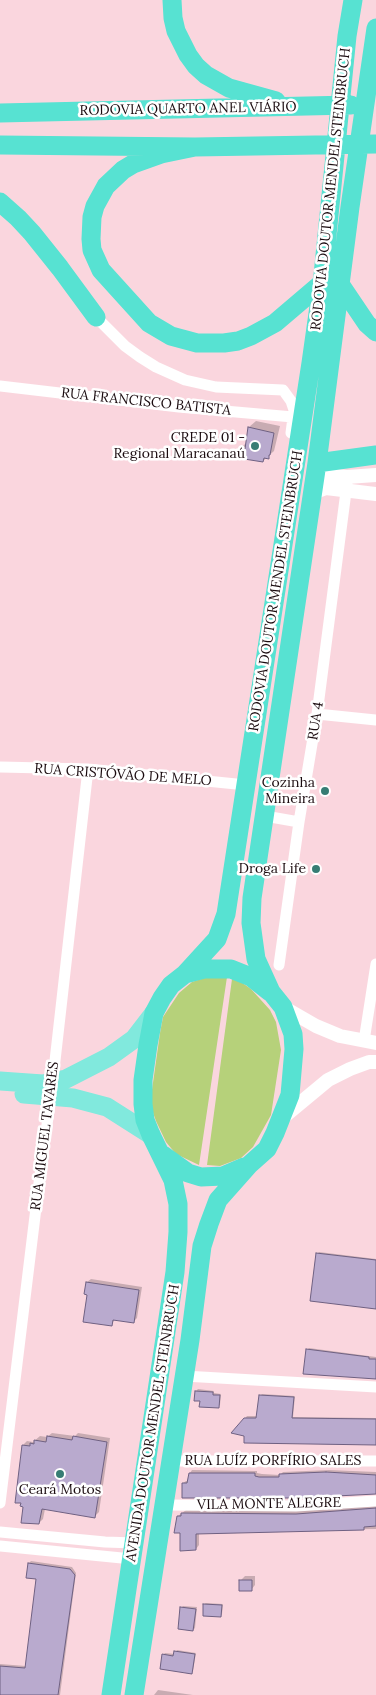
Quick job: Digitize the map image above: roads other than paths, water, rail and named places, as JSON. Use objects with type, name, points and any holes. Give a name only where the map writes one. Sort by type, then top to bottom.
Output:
[{"type":"highway","points":[[172,0],[173,18],[181,43],[188,55],[206,75],[229,88],[296,107]]},
{"type":"highway","name":"RODOVIA DOUTOR MENDEL STEINBRUCH","points":[[249,1165],[267,1149],[290,1095],[294,1049],[293,1034],[283,1007],[271,992],[256,959],[251,923],[252,898],[317,466],[331,283],[330,202],[347,36],[353,0]]},
{"type":"highway","name":"RODOVIA DOUTOR MENDEL STEINBRUCH","points":[[160,1153],[145,1120],[143,1104],[143,1080],[154,1014],[171,985],[185,974],[216,939],[226,914],[312,363],[350,207],[375,34]]},
{"type":"highway","name":"RODOVIA QUARTO ANEL VIÁRIO","points":[[0,113],[376,104]]},
{"type":"highway","points":[[0,145],[195,147],[376,144]]},
{"type":"highway","points":[[195,147],[161,154],[133,164],[123,170],[106,186],[95,206],[92,217],[90,239],[100,270],[148,323],[172,336],[197,343],[238,341],[257,334],[275,323],[331,283],[376,332]]},
{"type":"highway","points":[[0,202],[32,233],[96,317]]},
{"type":"highway","points":[[317,466],[376,455]]},
{"type":"highway","points":[[185,974],[204,968],[231,969],[251,977],[271,992]]},
{"type":"highway","points":[[160,1153],[188,1173],[201,1177],[223,1176],[249,1165]]},
{"type":"highway","name":"AVENIDA DOUTOR MENDEL STEINBRUCH","points":[[111,1695],[175,1272],[178,1204],[173,1180],[160,1153]]},
{"type":"highway","name":"AVENIDA DOUTOR MENDEL STEINBRUCH","points":[[134,1695],[184,1376],[202,1246],[208,1224],[218,1200],[249,1165]]},
{"type":"main road","points":[[0,1092],[52,1089],[66,1079],[109,1057],[134,1039],[154,1014]]},
{"type":"main road","points":[[0,1081],[43,1084],[73,1098],[107,1107],[151,1135]]},
{"type":"street","points":[[96,317],[132,351],[156,367],[185,380],[216,388],[283,390],[291,401],[294,414],[285,482],[292,489]]},
{"type":"street","name":"RUA FRANCISCO BATISTA","points":[[0,386],[179,407],[294,414]]},
{"type":"street","points":[[317,466],[326,475],[376,494]]},
{"type":"street","points":[[312,496],[322,489],[376,475]]},
{"type":"street","name":"RUA 4","points":[[279,965],[299,822],[317,714],[347,484]]},
{"type":"street","points":[[317,714],[376,720]]},
{"type":"street","name":"RUA CRISTÓVÃO DE MELO","points":[[0,767],[88,769],[246,784]]},
{"type":"street","name":"RUA MIGUEL TAVARES","points":[[0,1503],[52,1089],[88,769]]},
{"type":"street","points":[[265,816],[299,822]]},
{"type":"street","points":[[283,1007],[316,1026],[340,1036],[370,1042],[376,964]]},
{"type":"street","points":[[280,1120],[328,1080],[350,1069],[369,1062],[376,1062]]},
{"type":"street","points":[[184,1376],[376,1387]]},
{"type":"street","name":"RUA LUÍZ PORFÍRIO SALES","points":[[170,1461],[376,1461]]},
{"type":"street","name":"VILA MONTE ALEGRE","points":[[164,1505],[296,1506],[375,1501]]},
{"type":"street","points":[[0,1532],[105,1542],[133,1551]]},
{"type":"street","points":[[0,1546],[133,1551]]},
{"type":"place","name":"CREDE 01 - Regional Maracanaú","points":[[255,446]]},
{"type":"place","name":"Cozinha Mineira","points":[[325,791]]},
{"type":"place","name":"Droga Life","points":[[316,869]]},
{"type":"place","name":"Ceará Motos","points":[[60,1474]]}]
